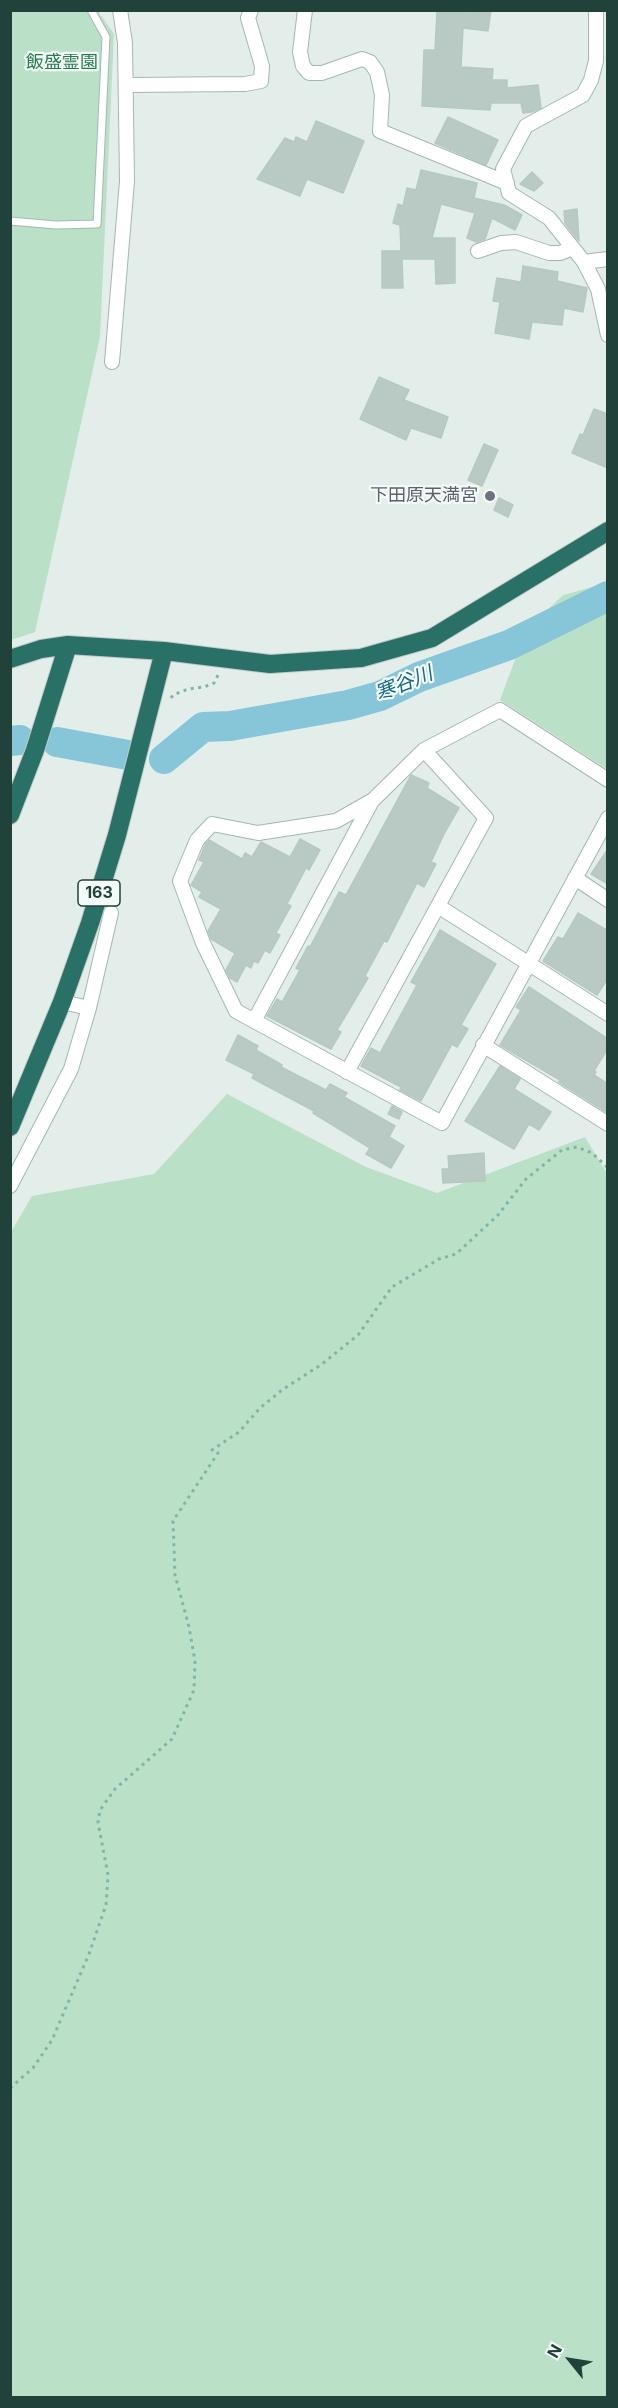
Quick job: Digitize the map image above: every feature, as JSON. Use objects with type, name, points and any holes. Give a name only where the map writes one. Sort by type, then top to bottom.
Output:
[{"type":"highway","points":[[10,659],[41,649],[68,645],[164,651],[270,664],[361,658],[432,638],[608,531]]},
{"type":"highway","points":[[10,815],[35,750],[68,645]]},
{"type":"highway","name":"163","points":[[10,1126],[62,1002],[90,923],[117,835],[164,651]]},
{"type":"street","points":[[112,362],[133,85],[120,10]]},
{"type":"street","points":[[133,85],[245,84],[261,81],[262,66],[248,18],[251,10]]},
{"type":"street","points":[[305,10],[300,52],[303,66],[309,73],[322,73],[362,59],[370,62],[377,72],[381,95],[380,131],[507,183]]},
{"type":"street","points":[[596,10],[596,61],[591,80],[583,95],[526,126],[503,170],[509,193],[549,218],[584,262],[598,289],[608,335]]},
{"type":"street","points":[[478,251],[501,243],[516,242],[549,253],[560,253],[573,248]]},
{"type":"street","points":[[584,262],[608,258]]},
{"type":"street","points":[[608,780],[500,710],[424,750],[373,800],[336,821],[258,832],[212,824],[197,840],[180,881],[203,943],[236,1011],[442,1123],[608,818]]},
{"type":"street","points":[[347,1072],[486,818],[424,750]]},
{"type":"street","points":[[254,1021],[373,800]]},
{"type":"street","points":[[575,878],[608,900]]},
{"type":"street","points":[[438,906],[608,1014]]},
{"type":"street","points":[[10,1186],[71,1069],[111,913]]},
{"type":"street","points":[[62,1002],[88,1008]]},
{"type":"street","points":[[483,1045],[608,1124]]},
{"type":"lane","points":[[10,221],[56,225],[97,224],[106,37],[91,10]]},
{"type":"path","points":[[170,700],[173,694],[214,684],[224,658]]},
{"type":"path","points":[[10,2088],[33,2068],[52,2040],[89,1954],[106,1905],[108,1875],[98,1822],[100,1809],[115,1789],[172,1739],[194,1690],[195,1661],[189,1627],[175,1575],[173,1521],[218,1453],[212,1450],[239,1432],[260,1408],[282,1390],[322,1364],[358,1335],[392,1287],[439,1259],[456,1254],[498,1215],[526,1179],[562,1150],[577,1147],[592,1153],[608,1168]]},
{"type":"green space","name":"飯盛霊園","points":[[10,11],[98,11],[114,34],[100,337],[35,632],[11,640]]},
{"type":"green space","points":[[608,583],[607,769],[500,700],[526,630],[563,595]]},
{"type":"green space","points":[[227,1094],[366,1167],[437,1193],[585,1137],[608,1175],[607,2397],[11,2398],[11,1232],[32,1196],[154,1174]]},
{"type":"building","points":[[472,10],[491,10],[488,31],[463,28],[461,67],[493,69],[492,80],[507,80],[507,88],[538,85],[541,108],[523,113],[521,103],[491,103],[490,110],[422,106],[424,50],[435,50],[437,12],[472,13]]},
{"type":"building","points":[[448,117],[498,140],[486,165],[435,143]]},
{"type":"building","points":[[316,121],[364,141],[343,193],[307,179],[300,196],[257,179],[285,138],[294,142],[296,137],[307,142]]},
{"type":"building","points":[[421,170],[477,183],[474,198],[504,205],[522,215],[515,230],[492,218],[485,239],[477,242],[467,238],[475,213],[441,204],[432,238],[455,238],[455,283],[436,284],[435,259],[402,259],[403,288],[382,288],[382,251],[401,251],[400,225],[393,223],[398,204],[403,206],[407,188],[416,190]]},
{"type":"building","points":[[532,172],[543,183],[534,191],[520,184]]},
{"type":"building","points":[[577,209],[579,241],[565,223],[564,211]]},
{"type":"building","points":[[523,266],[558,272],[557,281],[587,288],[583,312],[564,308],[562,325],[532,322],[529,339],[495,333],[500,302],[493,301],[497,278],[521,282]]},
{"type":"building","points":[[379,377],[409,390],[404,400],[448,417],[441,438],[411,428],[406,440],[360,419]]},
{"type":"building","points":[[594,409],[608,414],[608,468],[572,453]]},
{"type":"building","points":[[484,444],[498,450],[482,486],[468,480]]},
{"type":"building","points":[[499,498],[513,505],[508,517],[494,510]]},
{"type":"building","points":[[411,775],[429,783],[427,788],[459,808],[431,862],[436,864],[424,887],[417,883],[387,942],[384,941],[365,976],[368,978],[337,1030],[341,1032],[331,1049],[267,1016],[277,999],[282,1002],[300,970],[296,968],[308,946],[310,947],[339,892],[346,895]]},
{"type":"building","points":[[300,839],[320,850],[309,870],[306,868],[287,904],[291,906],[276,933],[280,935],[270,953],[265,950],[258,963],[254,961],[251,968],[246,965],[237,982],[230,978],[226,970],[235,953],[211,939],[208,931],[221,909],[199,897],[202,892],[191,885],[204,862],[199,860],[205,845],[209,840],[242,859],[245,853],[252,857],[261,842],[290,857]]},
{"type":"building","points":[[608,849],[608,884],[591,874]]},
{"type":"building","points":[[578,913],[608,931],[608,978],[597,995],[543,961],[558,937],[563,939]]},
{"type":"building","points":[[440,930],[496,964],[461,1025],[468,1029],[457,1047],[452,1044],[421,1101],[400,1090],[401,1087],[361,1066],[371,1048],[380,1053],[417,985],[411,982]]},
{"type":"building","points":[[529,987],[608,1039],[608,1048],[594,1071],[596,1072],[594,1075],[608,1084],[608,1113],[559,1082],[560,1080],[500,1045],[521,1010],[516,1007]]},
{"type":"building","points":[[238,1035],[258,1046],[256,1050],[282,1065],[281,1067],[326,1090],[330,1084],[347,1093],[344,1097],[395,1126],[389,1137],[404,1146],[391,1168],[366,1154],[370,1148],[313,1113],[314,1111],[252,1078],[254,1074],[226,1060]]},
{"type":"building","points":[[500,1066],[520,1079],[514,1089],[551,1112],[539,1130],[529,1124],[514,1149],[465,1121]]},
{"type":"building","points":[[392,1106],[402,1112],[399,1119],[388,1114]]},
{"type":"building","points":[[484,1153],[485,1181],[443,1183],[442,1169],[449,1169],[448,1156]]},
{"type":"waterway","name":"寒谷川","points":[[164,759],[203,727],[230,726],[348,705],[380,696],[419,677],[509,645],[608,596]]},
{"type":"waterway","name":"寒谷川","points":[[10,741],[20,740]]},
{"type":"waterway","name":"寒谷川","points":[[57,742],[128,755]]},
{"type":"place","name":"下田原天満宮","points":[[490,496]]}]
